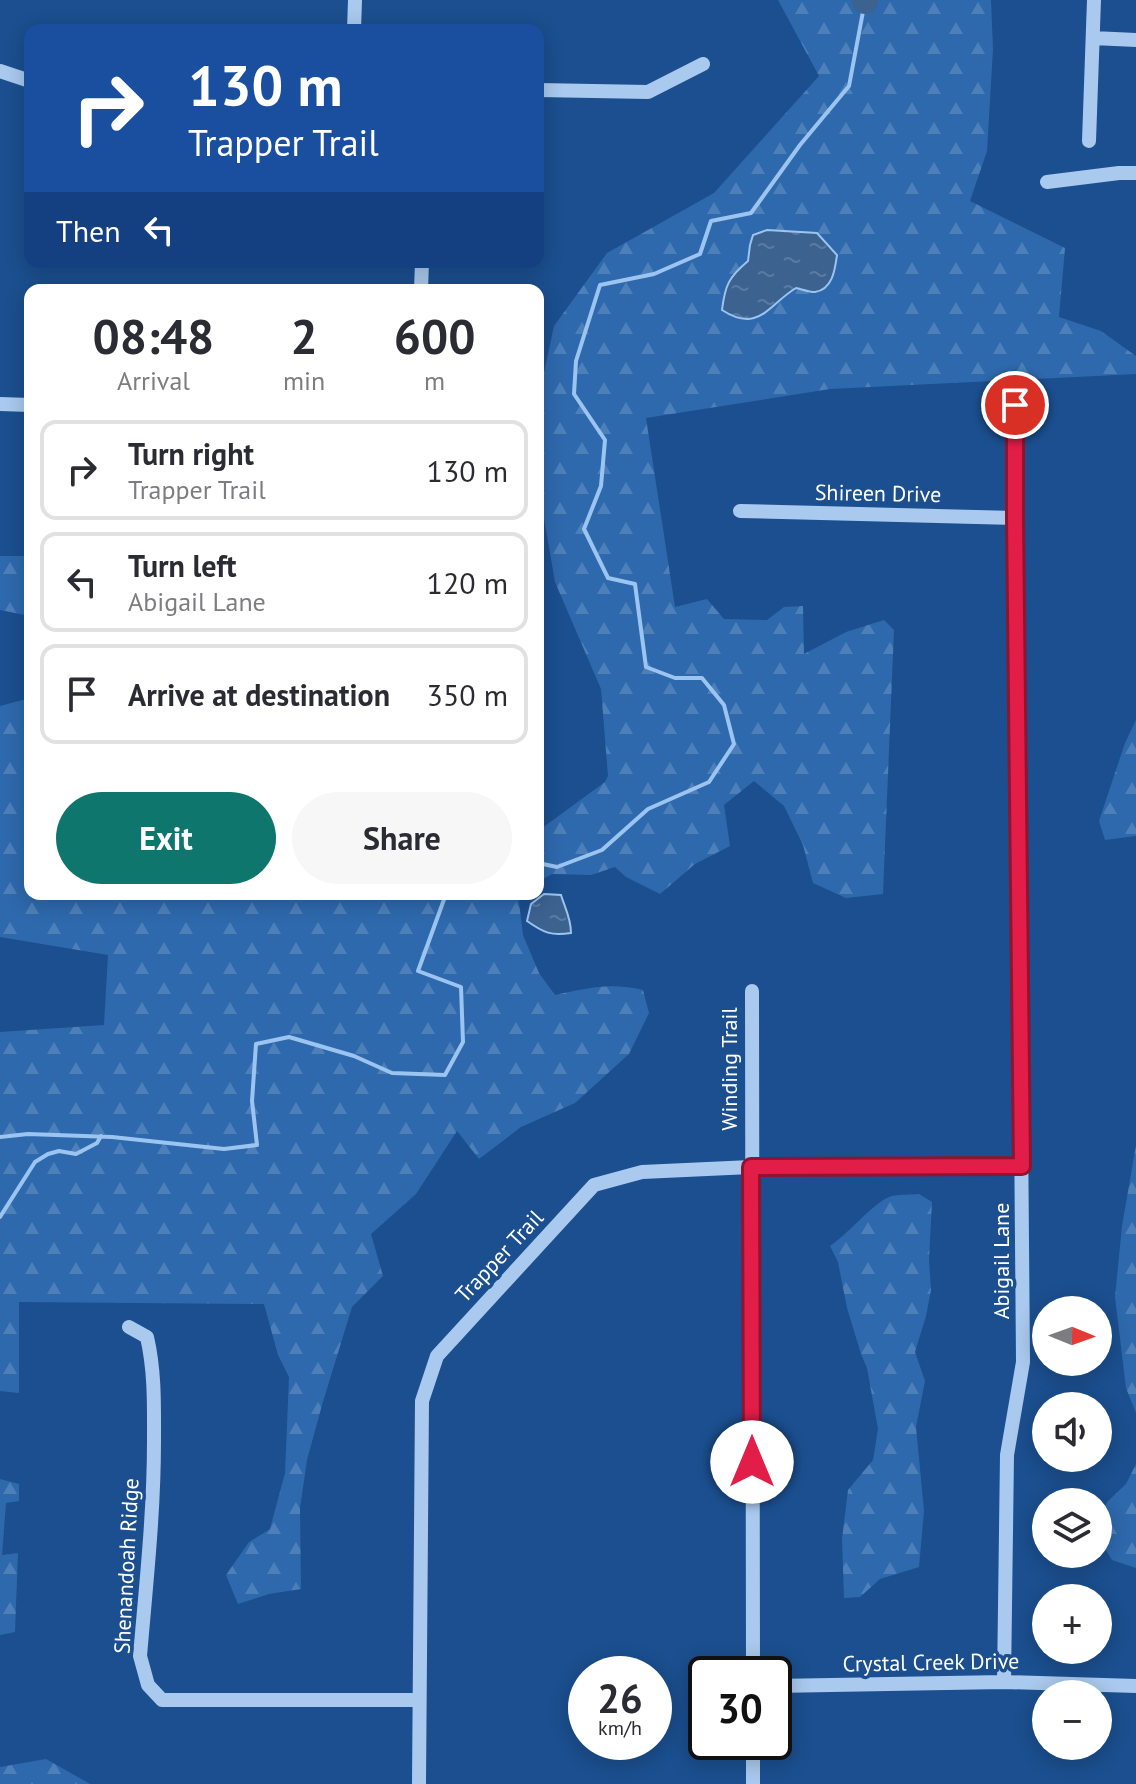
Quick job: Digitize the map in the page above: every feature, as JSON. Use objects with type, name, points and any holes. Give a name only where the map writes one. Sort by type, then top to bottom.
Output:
[{"type":"street","points":[[354,24],[355,0]]},
{"type":"street","points":[[1089,141],[1094,0]]},
{"type":"street","points":[[1093,38],[1136,40]]},
{"type":"street","points":[[544,90],[648,92],[703,64]]},
{"type":"street","points":[[0,71],[24,79]]},
{"type":"street","points":[[1047,182],[1136,173]]},
{"type":"street","points":[[0,404],[24,405]]},
{"type":"street","name":"Abigail Lane","points":[[1004,1682],[1007,1455],[1023,1362],[1015,405]]},
{"type":"street","name":"Shireen Drive","points":[[740,511],[1015,518]]},
{"type":"street","name":"Winding Trail","points":[[752,991],[753,1656]]},
{"type":"street","name":"Trapper Trail","points":[[419,1784],[422,1401],[437,1356],[594,1185],[642,1172],[751,1167],[1022,1166]]},
{"type":"street","name":"Shenandoah Ridge","points":[[129,1327],[147,1337],[155,1391],[154,1475],[140,1656],[148,1685],[162,1700],[419,1700]]},
{"type":"street","name":"Crystal Creek Drive","points":[[792,1686],[1004,1682],[1136,1686]]},
{"type":"street","points":[[753,1760],[753,1784]]},
{"type":"green space","points":[[778,0],[991,0],[993,49],[987,151],[970,201],[1065,248],[1059,317],[1101,331],[1136,356],[1136,374],[830,389],[646,418],[675,607],[707,599],[724,619],[767,620],[784,607],[803,606],[804,654],[846,632],[884,620],[894,630],[883,894],[846,898],[813,883],[803,845],[784,806],[754,781],[724,805],[730,846],[695,864],[660,894],[626,877],[615,867],[591,875],[552,874],[544,879],[544,827],[605,782],[608,776],[601,689],[555,582],[544,518],[544,372],[554,326],[607,253],[714,193],[819,76]]},
{"type":"green space","points":[[0,556],[24,556],[24,615],[0,610]]},
{"type":"green space","points":[[24,700],[24,900],[519,900],[523,935],[539,973],[555,995],[610,986],[643,990],[649,1013],[629,1054],[575,1103],[521,1127],[479,1159],[457,1131],[416,1194],[371,1234],[383,1276],[352,1307],[307,1460],[300,1508],[301,1589],[269,1594],[238,1604],[226,1575],[249,1542],[270,1529],[285,1473],[289,1377],[278,1355],[264,1304],[19,1302],[19,1393],[0,1391],[0,1032],[104,1025],[108,955],[0,937],[0,706]]},
{"type":"green space","points":[[1136,720],[1136,836],[1105,840],[1099,821],[1125,743]]},
{"type":"green space","points":[[1136,1145],[1136,1413],[1126,1388],[1115,1297],[1122,1226]]},
{"type":"green space","points":[[919,1194],[932,1202],[931,1290],[915,1352],[925,1381],[916,1427],[924,1511],[919,1567],[880,1579],[860,1597],[844,1598],[842,1539],[848,1490],[873,1460],[878,1429],[867,1368],[847,1308],[838,1262],[830,1246],[885,1199],[895,1195]]},
{"type":"green space","points":[[1136,1464],[1136,1568],[1112,1560],[1112,1497],[1126,1484]]},
{"type":"green space","points":[[0,1479],[19,1484],[19,1501],[6,1503],[2,1555],[18,1553],[15,1632],[0,1635]]},
{"type":"green space","points":[[46,1759],[90,1784],[0,1784],[0,1767]]},
{"type":"water","points":[[767,230],[817,233],[837,255],[832,278],[826,287],[815,292],[796,288],[755,318],[735,317],[722,310],[727,288],[732,277],[748,261],[753,235]]},
{"type":"water","points":[[544,894],[561,895],[571,933],[548,933],[527,921],[531,904],[544,900]]},
{"type":"waterway","points":[[544,864],[557,867],[602,850],[648,809],[709,782],[734,744],[724,705],[702,678],[675,678],[646,667],[635,584],[608,578],[584,529],[601,486],[605,440],[574,394],[576,361],[600,285],[654,274],[700,254],[711,221],[751,213],[800,145],[849,86],[865,1]]},
{"type":"waterway","points":[[0,1137],[28,1134],[112,1137],[224,1149],[257,1145],[252,1101],[256,1044],[289,1037],[354,1056],[392,1073],[445,1075],[463,1042],[461,987],[418,971],[444,900]]},
{"type":"waterway","points":[[0,1217],[35,1162],[59,1151],[76,1154],[97,1143],[101,1136]]},
{"type":"route","points":[[752,1462],[751,1167],[1022,1166],[1015,405]]}]
